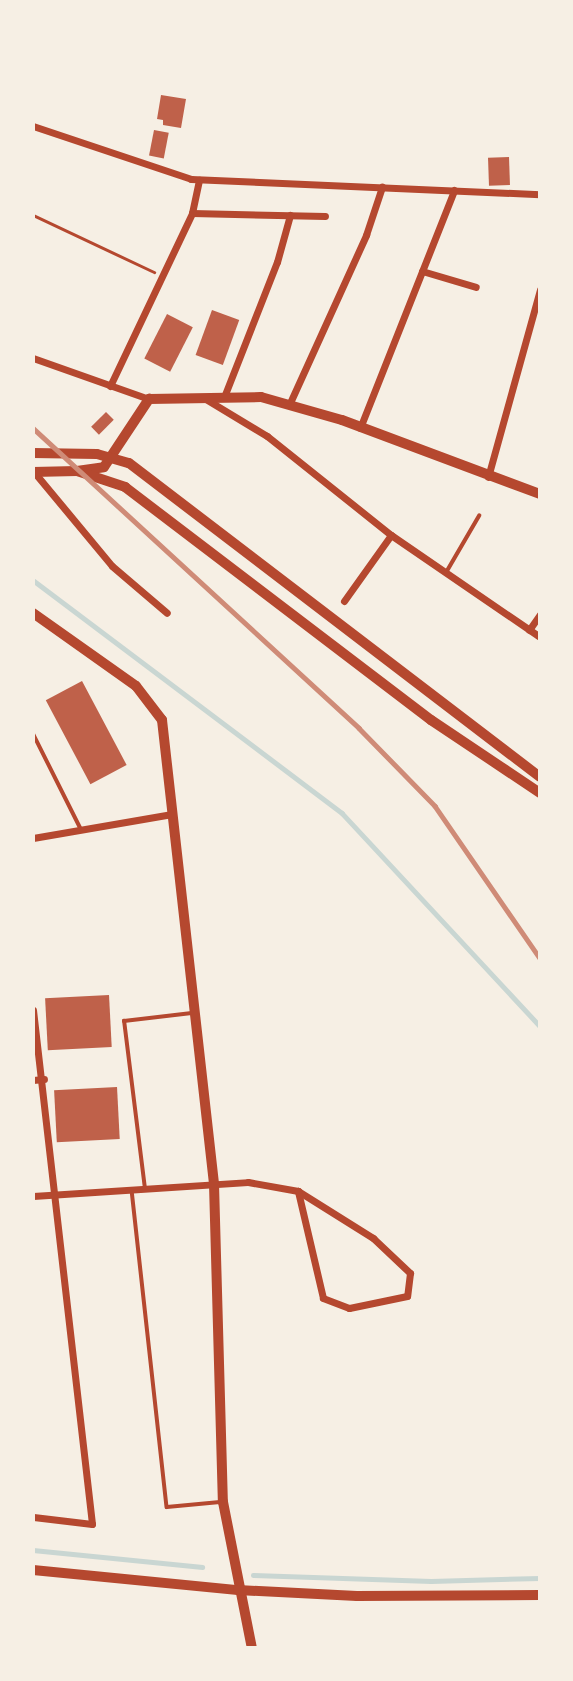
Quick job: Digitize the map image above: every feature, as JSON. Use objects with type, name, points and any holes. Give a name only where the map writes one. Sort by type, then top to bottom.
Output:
[{"type":"main road","points":[[33,453],[111,457],[129,463],[540,777]]},
{"type":"main road","points":[[33,471],[77,471],[125,487],[431,720],[540,793]]},
{"type":"street","points":[[33,127],[67,141],[199,180],[540,194]]},
{"type":"street","points":[[110,386],[191,213],[199,180]]},
{"type":"street","points":[[289,405],[366,235],[382,187]]},
{"type":"street","points":[[360,428],[454,190]]},
{"type":"street","points":[[191,213],[325,216]]},
{"type":"street","points":[[224,397],[277,262],[290,215]]},
{"type":"street","points":[[422,271],[476,287]]},
{"type":"street","points":[[488,478],[540,289]]},
{"type":"street","points":[[33,358],[149,399],[261,397],[360,428],[488,478],[540,494]]},
{"type":"street","points":[[204,398],[267,436],[391,535],[540,637]]},
{"type":"street","points":[[77,471],[104,467],[149,399]]},
{"type":"street","points":[[33,471],[112,566],[167,613]]},
{"type":"street","points":[[344,601],[391,535]]},
{"type":"street","points":[[33,613],[136,686],[162,720],[197,1012],[214,1184],[223,1502],[238,1590],[252,1648]]},
{"type":"street","points":[[529,630],[540,614]]},
{"type":"street","points":[[33,838],[172,814]]},
{"type":"street","points":[[33,1010],[44,1079],[53,1194],[92,1524],[33,1517]]},
{"type":"street","points":[[33,1080],[44,1079]]},
{"type":"street","points":[[33,1196],[248,1182],[299,1191],[373,1237],[410,1273],[407,1296],[349,1308],[323,1298],[299,1191]]},
{"type":"street","points":[[33,1570],[238,1590],[358,1596],[540,1595]]},
{"type":"lane","points":[[446,573],[466,545],[479,516]]},
{"type":"lane","points":[[33,733],[70,800],[82,831]]},
{"type":"lane","points":[[145,1189],[124,1021],[197,1012]]},
{"type":"lane","points":[[131,1190],[167,1507],[223,1502]]},
{"type":"path","points":[[33,215],[163,276]]},
{"type":"building","points":[[161,95],[186,99],[181,128],[163,125],[163,120],[157,119]]},
{"type":"building","points":[[154,130],[169,133],[164,158],[149,156]]},
{"type":"building","points":[[509,157],[510,185],[489,186],[488,158]]},
{"type":"building","points":[[212,310],[239,320],[223,365],[196,355]]},
{"type":"building","points":[[167,314],[193,327],[170,372],[144,359]]},
{"type":"building","points":[[106,412],[114,420],[99,435],[91,427]]},
{"type":"building","points":[[82,681],[127,765],[90,784],[46,700]]},
{"type":"building","points":[[109,995],[112,1047],[48,1050],[45,998]]},
{"type":"building","points":[[117,1087],[120,1139],[57,1142],[54,1090]]},
{"type":"waterway","points":[[33,580],[342,813],[540,1026]]},
{"type":"waterway","points":[[33,1550],[202,1567]]},
{"type":"waterway","points":[[253,1575],[431,1581],[540,1578]]},
{"type":"railway","points":[[33,428],[359,728],[435,806],[540,958]]}]
